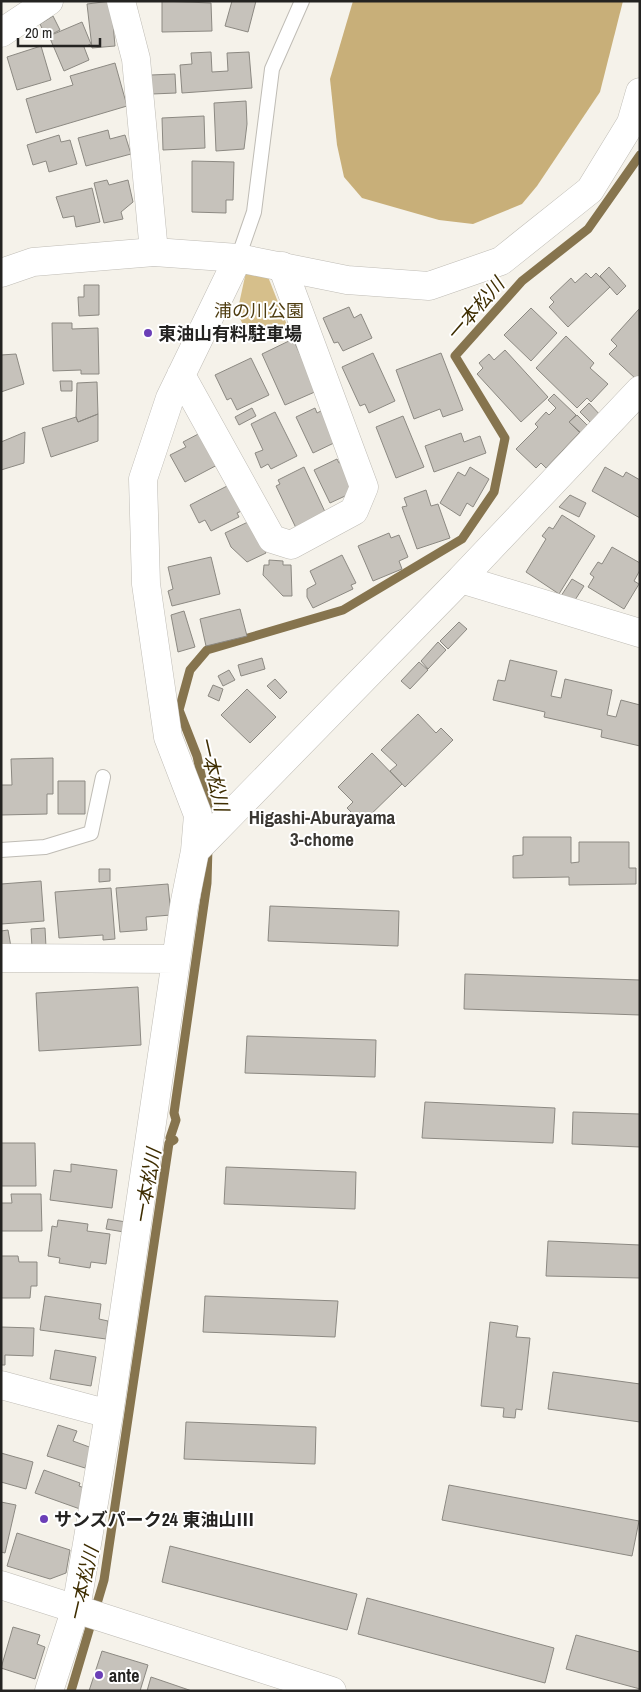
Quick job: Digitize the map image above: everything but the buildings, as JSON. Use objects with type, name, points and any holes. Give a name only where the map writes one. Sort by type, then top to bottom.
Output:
[{"type":"street","points":[[1,33],[48,1]]},
{"type":"street","points":[[121,1],[136,59],[154,252]]},
{"type":"street","points":[[1,273],[33,262],[154,252],[238,258],[347,280],[429,286],[501,261],[590,190],[635,125],[640,92]]},
{"type":"street","points":[[50,1691],[76,1608],[109,1414],[176,958],[198,849],[198,815],[168,737],[146,584],[143,479],[170,398],[238,258]]},
{"type":"street","points":[[181,375],[272,539],[291,545],[354,511],[364,487],[282,266]]},
{"type":"street","points":[[198,849],[461,579],[640,390]]},
{"type":"street","points":[[461,579],[640,633]]},
{"type":"street","points":[[1,958],[176,958]]},
{"type":"street","points":[[1,1385],[109,1414]]},
{"type":"street","points":[[1,1586],[76,1608],[107,1620],[332,1691]]},
{"type":"lane","points":[[238,258],[254,212],[272,69],[302,1]]},
{"type":"lane","points":[[1,850],[45,847],[90,833],[103,776]]},
{"type":"green space","name":"浦の川公園","points":[[265,269],[287,325],[253,344],[237,313],[246,272]]},
{"type":"shaded area","points":[[353,1],[623,1],[600,92],[537,186],[522,204],[473,224],[439,220],[362,198],[344,177],[337,145],[330,79]]},
{"type":"waterway","name":"一本松川","points":[[208,807],[197,756],[179,710],[190,670],[207,650],[343,610],[462,539],[494,492],[505,438],[455,356],[522,281],[588,229],[640,155]]},
{"type":"waterway","name":"一本松川","points":[[71,1691],[104,1580],[169,1143],[174,1140],[170,1138],[176,1120],[174,1113],[207,883],[208,847]]},
{"type":"place","name":"東油山有料駐車場","points":[[148,333]]},
{"type":"place","name":"サンズパーク24 東油山Ⅲ","points":[[44,1519]]},
{"type":"place","name":"ante","points":[[99,1675]]},
{"type":"district","name":"Higashi-Aburayama 3-chome","points":[[322,828]]}]
